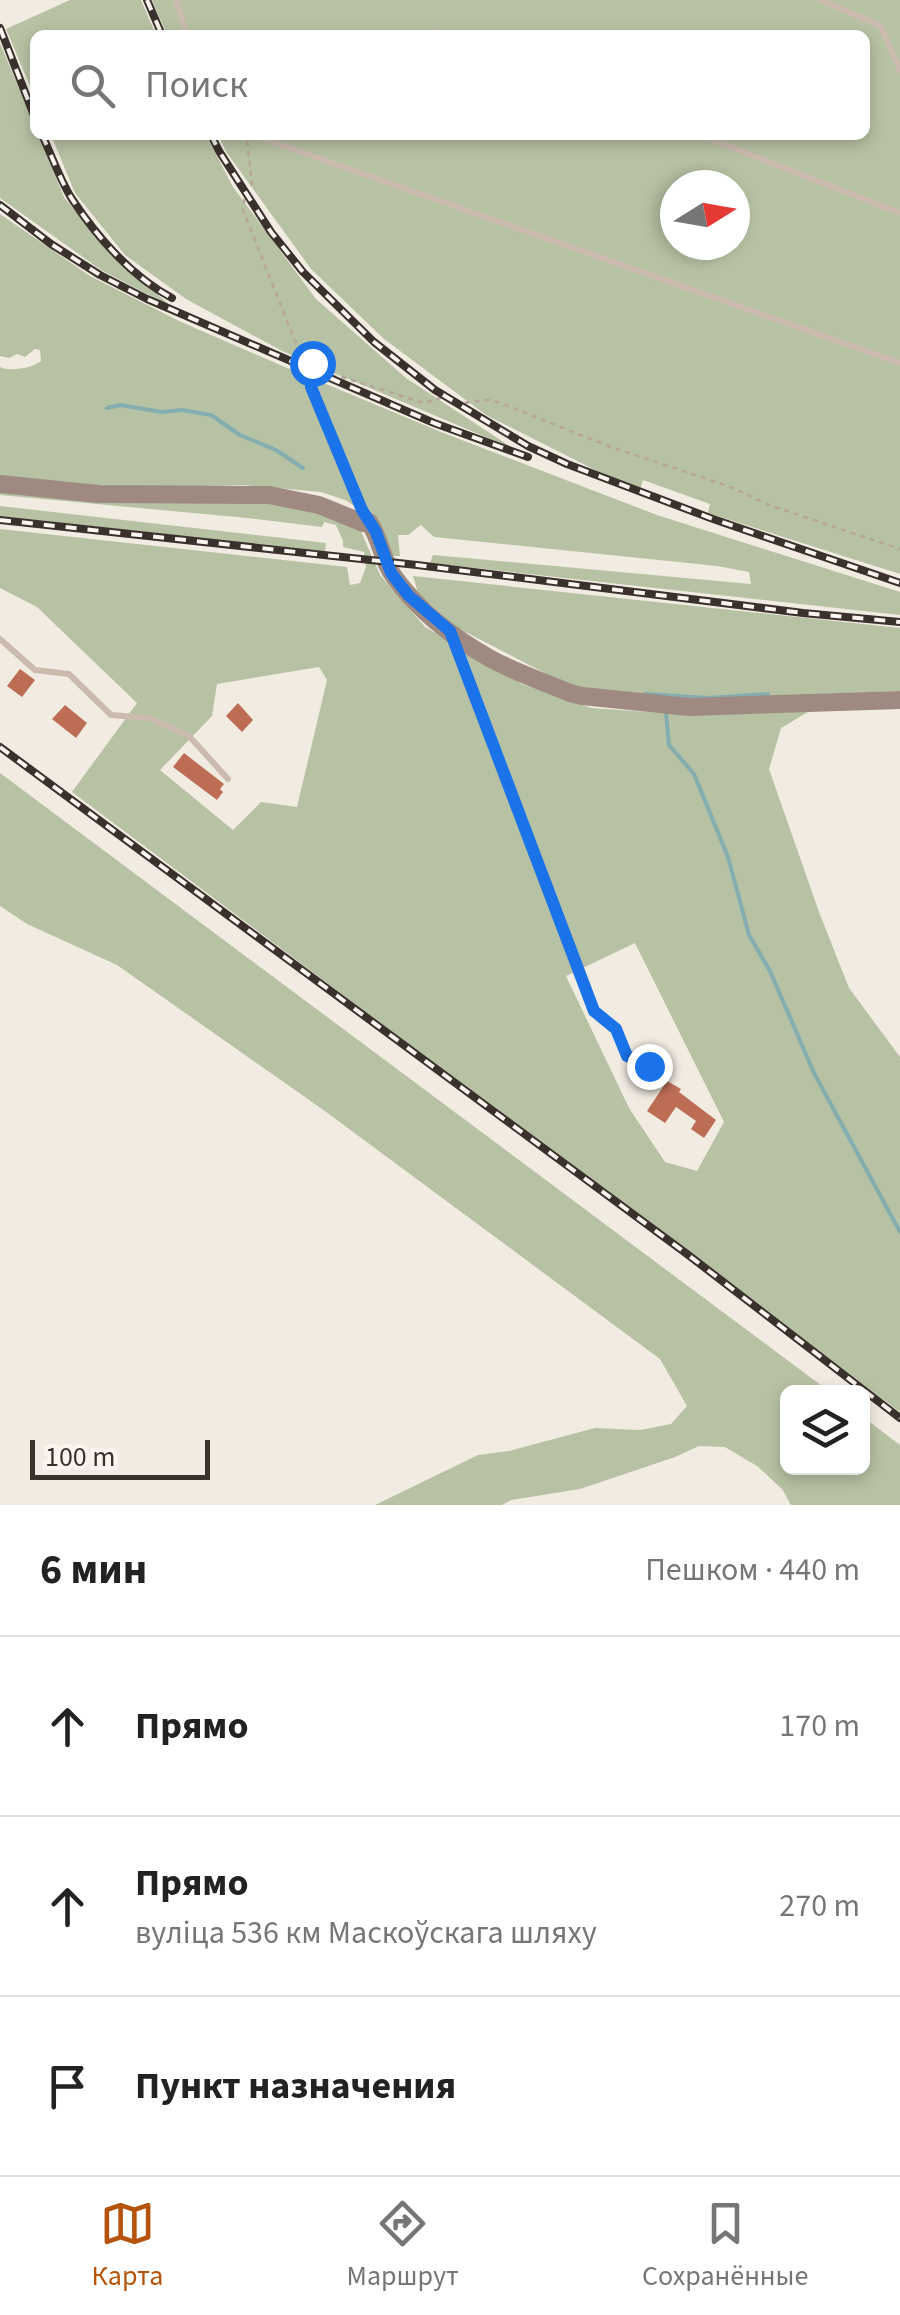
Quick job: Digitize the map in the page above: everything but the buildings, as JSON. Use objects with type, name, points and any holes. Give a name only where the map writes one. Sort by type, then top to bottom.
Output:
[{"type":"street","points":[[0,484],[98,494],[269,495],[369,522],[391,573],[409,596],[490,658],[570,694],[689,707],[900,700]]},
{"type":"lane","points":[[176,0],[185,30]]},
{"type":"lane","points":[[820,0],[880,26],[900,70]]},
{"type":"lane","points":[[264,140],[900,363]]},
{"type":"lane","points":[[713,140],[900,214]]},
{"type":"lane","points":[[0,639],[35,670],[69,674],[111,715],[148,718],[188,736],[228,778]]},
{"type":"path","points":[[250,140],[252,183],[243,210],[295,341],[308,352],[311,387],[369,522]]},
{"type":"path","points":[[313,381],[339,376],[424,403],[447,396],[462,403],[501,403],[608,446],[731,487],[769,505],[900,549]]},
{"type":"path","points":[[450,631],[594,1011],[616,1029],[627,1056],[649,1066]]},
{"type":"green space","points":[[70,0],[141,0],[154,30],[30,30],[30,86],[6,29]]},
{"type":"green space","points":[[152,0],[900,0],[900,574],[708,513],[710,504],[643,480],[640,490],[619,482],[486,415],[384,339],[311,269],[220,140],[870,140],[870,30],[165,30]]},
{"type":"green space","points":[[0,43],[30,115],[30,140],[40,140],[64,197],[112,256],[172,307],[101,270],[0,198]]},
{"type":"green space","points":[[53,140],[209,140],[233,187],[316,299],[406,378],[514,449],[282,351],[186,299],[125,255],[75,193]]},
{"type":"green space","points":[[0,214],[90,276],[179,321],[441,432],[657,515],[900,592],[900,615],[430,563],[433,555],[751,584],[749,572],[717,566],[434,537],[421,525],[408,535],[398,535],[400,556],[391,556],[372,517],[345,500],[321,492],[243,485],[89,489],[0,478],[0,367],[21,368],[41,361],[40,350],[35,349],[25,357],[0,356]]},
{"type":"green space","points":[[0,491],[254,501],[319,510],[360,529],[380,575],[425,627],[522,684],[591,708],[692,715],[813,709],[781,728],[769,769],[849,988],[900,1057],[900,1412],[870,1390],[870,1385],[864,1385],[72,792],[137,703],[37,607],[0,588],[0,529],[347,567],[350,585],[360,583],[366,567],[364,552],[343,547],[336,525],[324,522],[322,527],[0,495]],"holes":[[[319,667],[327,680],[297,807],[261,802],[233,830],[160,770],[212,716],[217,684]],[[635,943],[724,1122],[697,1171],[665,1162],[629,1108],[566,976]]]},
{"type":"green space","points":[[0,506],[326,543],[325,552],[0,516]]},
{"type":"green space","points":[[413,576],[900,628],[900,691],[708,698],[621,693],[568,685],[454,626],[418,593]]},
{"type":"green space","points":[[0,773],[821,1385],[780,1385],[780,1475],[870,1475],[870,1422],[900,1445],[900,1505],[791,1505],[782,1489],[757,1466],[725,1447],[699,1446],[580,1489],[511,1500],[502,1505],[375,1505],[478,1455],[509,1451],[595,1428],[640,1430],[671,1424],[687,1406],[660,1359],[322,1109],[117,965],[27,924],[0,906]]},
{"type":"waterway","points":[[107,408],[120,405],[211,415],[303,468]]},
{"type":"waterway","points":[[645,694],[708,698],[768,694]]},
{"type":"waterway","points":[[666,713],[669,745],[694,774],[728,857],[749,935],[770,971],[814,1073],[900,1232]]},
{"type":"railway","points":[[147,0],[160,30]]},
{"type":"railway","points":[[0,28],[30,105]]},
{"type":"railway","points":[[44,140],[68,192],[93,228],[129,267],[172,298]]},
{"type":"railway","points":[[214,140],[271,232],[303,272],[374,342],[435,390],[528,446],[567,464],[900,583]]},
{"type":"railway","points":[[0,205],[51,244],[147,299],[434,423],[528,457]]},
{"type":"railway","points":[[0,520],[900,622]]},
{"type":"railway","points":[[0,747],[687,1254],[900,1418]]},
{"type":"route","points":[[312,363],[311,387],[391,573],[409,596],[450,631],[594,1011],[616,1029],[627,1056],[649,1066]]}]
